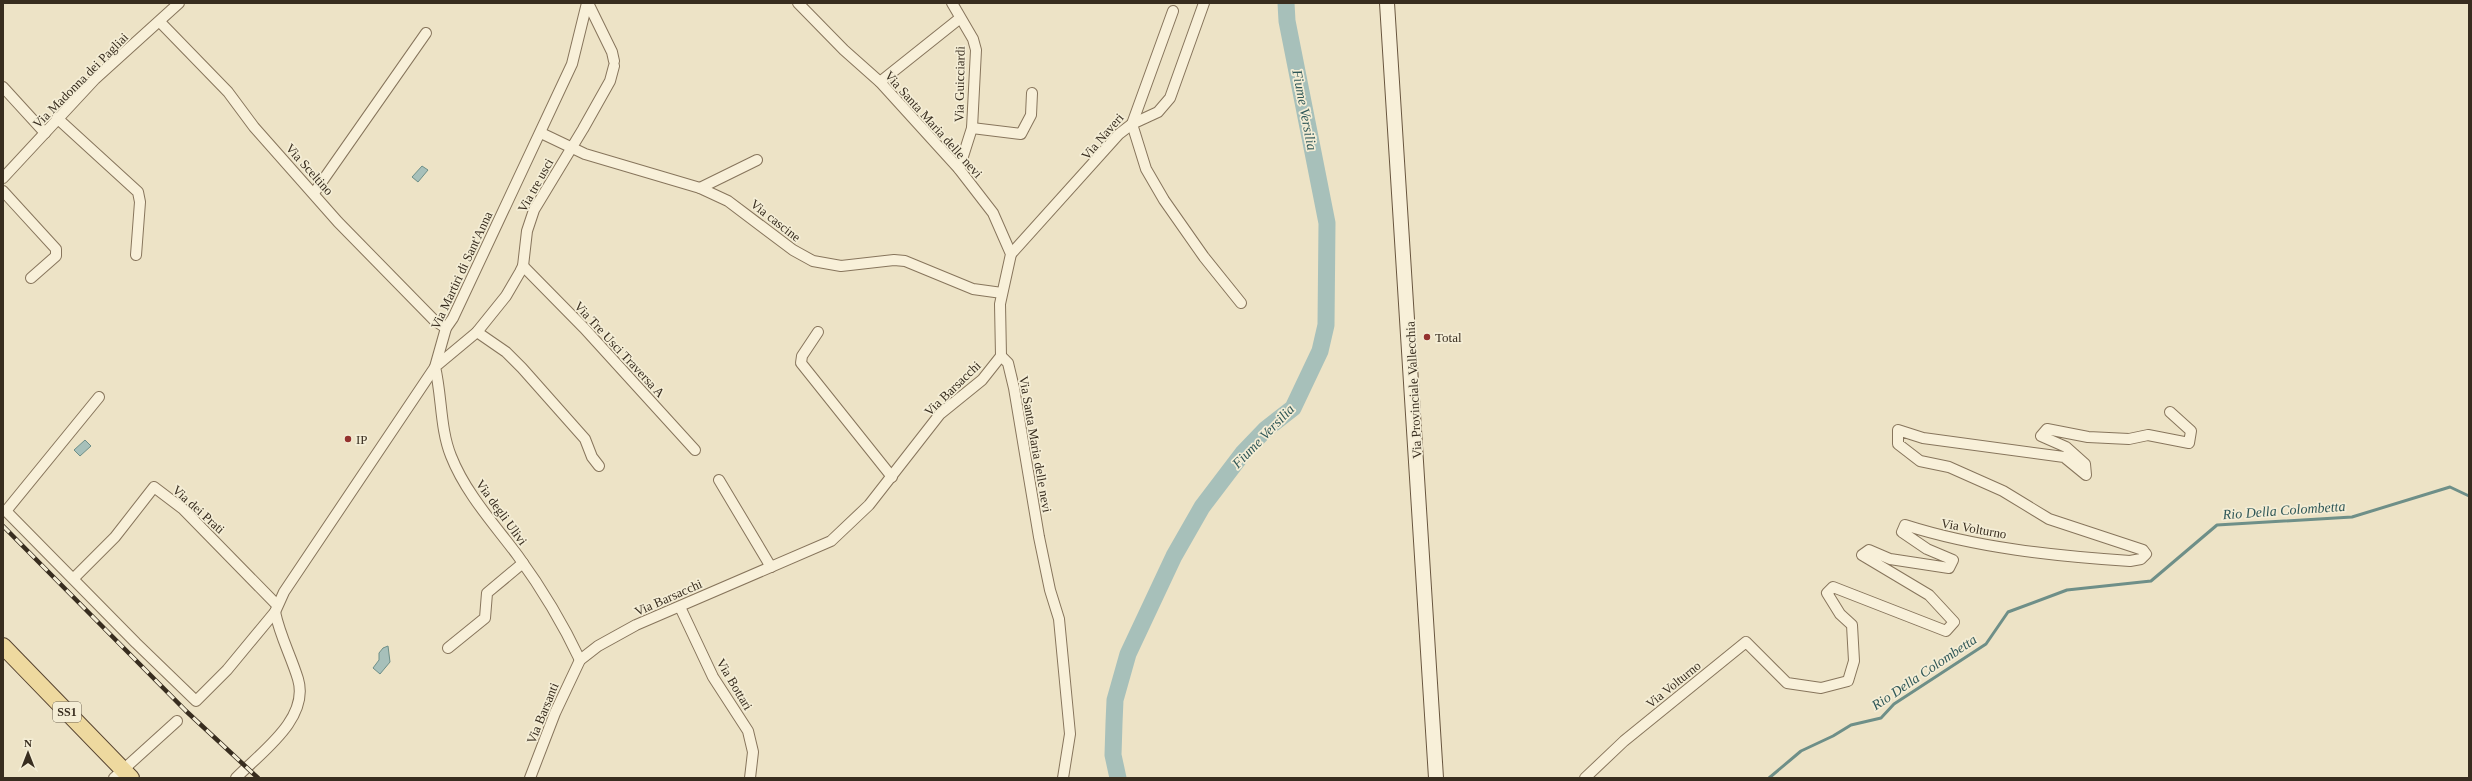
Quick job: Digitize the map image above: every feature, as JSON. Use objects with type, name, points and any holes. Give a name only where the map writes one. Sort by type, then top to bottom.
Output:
[{"type":"main road","name":"Via Provinciale Vallecchia","points":[[1387,3],[1403,225],[1436,778]]},
{"type":"main road","name":"SS1","points":[[3,646],[123,775]]},
{"type":"street","name":"Via Madonna dei Pagliai","points":[[3,178],[57,118],[95,79],[160,22],[179,3]]},
{"type":"street","name":"Via tre usci","points":[[435,367],[477,332],[506,296],[523,266],[526,231],[534,210],[572,148],[610,81],[614,64],[598,21],[588,3]]},
{"type":"street","name":"Via Martiri di Sant'Anna","points":[[74,578],[136,643],[196,701],[227,670],[276,608],[435,367],[446,328],[453,318],[572,64],[588,3]]},
{"type":"street","name":"Via Santa Maria delle nevi","points":[[798,3],[844,50],[880,82],[959,170],[993,213],[1011,254],[1002,293],[1001,356],[1008,363],[1014,388],[1038,536],[1050,590],[1059,618],[1070,734],[1063,778]]},
{"type":"street","name":"Via Guicciardi","points":[[952,3],[959,19],[973,39],[976,50],[972,128],[959,170]]},
{"type":"street","points":[[1204,3],[1170,98],[1158,112],[1132,124],[1146,169],[1164,200],[1204,257],[1241,303]]},
{"type":"street","name":"Via Naveri","points":[[1011,254],[1119,134],[1132,124],[1173,10]]},
{"type":"street","points":[[880,82],[959,19]]},
{"type":"street","name":"Via Sceltino","points":[[160,22],[228,92],[254,126],[338,222],[434,320],[446,328]]},
{"type":"street","points":[[314,193],[426,33]]},
{"type":"street","points":[[3,87],[45,133]]},
{"type":"street","points":[[972,128],[1021,134],[1032,115],[1032,93]]},
{"type":"street","points":[[57,118],[138,192],[140,202],[136,255]]},
{"type":"street","name":"Via cascine","points":[[540,133],[584,154],[700,188],[735,205],[793,250],[813,261],[841,266],[894,260],[905,261],[973,289],[1002,293]]},
{"type":"street","points":[[700,188],[757,160]]},
{"type":"street","points":[[3,191],[56,249],[56,256],[31,278]]},
{"type":"street","name":"Via Tre Usci Traversa A","points":[[523,266],[584,328],[695,450]]},
{"type":"street","points":[[477,332],[506,352],[522,368],[585,439],[592,457],[599,466]]},
{"type":"street","points":[[818,332],[802,356],[801,363],[892,477]]},
{"type":"street","name":"Via Barsacchi","points":[[580,660],[598,646],[636,625],[831,540],[869,505],[940,414],[982,380],[1001,356]]},
{"type":"street","name":"Via degli Ulivi","points":[[435,367],[441,391],[443,429],[451,456],[480,507],[523,563],[567,630],[580,660]]},
{"type":"street","points":[[74,578],[6,511],[100,397]]},
{"type":"street","name":"Via Volturno","points":[[1585,778],[1624,741],[1746,642],[1787,683],[1821,688],[1848,681],[1854,661],[1852,625],[1840,614],[1827,593],[1833,588],[1946,631],[1954,622],[1929,594],[1862,555],[1869,550],[1890,559],[1949,568],[1953,560],[1927,549],[1902,532],[1905,525],[1931,534],[2064,557],[2130,560],[2141,559],[2146,554],[2143,550],[2049,519],[2003,491],[1949,467],[1920,461],[1898,444],[1898,430],[1923,438],[2064,457],[2086,475],[2085,464],[2066,447],[2041,436],[2047,429],[2088,437],[2129,439],[2148,435],[2190,443],[2191,431],[2170,412]]},
{"type":"street","points":[[719,480],[771,567]]},
{"type":"street","name":"Via dei Prati","points":[[74,578],[115,538],[154,487],[183,509],[276,608]]},
{"type":"street","points":[[448,648],[484,618],[487,593],[523,563]]},
{"type":"street","name":"Via Bottari","points":[[680,607],[713,676],[748,732],[752,752],[750,778]]},
{"type":"street","points":[[236,778],[290,723],[298,708],[299,682],[278,625],[276,608]]},
{"type":"street","name":"Via Barsanti","points":[[530,778],[555,713],[580,660]]},
{"type":"street","points":[[123,775],[176,721]]},
{"type":"water","points":[[422,166],[428,170],[418,182],[412,177]]},
{"type":"water","points":[[85,440],[91,446],[80,456],[74,450]]},
{"type":"water","points":[[388,646],[390,662],[380,674],[373,668],[379,660],[379,653],[383,648]]},
{"type":"waterway","name":"Fiume Versilia","points":[[1118,778],[1113,755],[1115,700],[1128,654],[1174,556],[1202,507],[1243,453],[1266,429],[1293,408],[1320,351],[1326,325],[1327,223],[1287,21],[1286,3]]},
{"type":"waterway","name":"Rio Della Colombetta","points":[[1769,778],[1801,751],[1833,736],[1851,725],[1881,718],[1894,704],[1986,644],[2008,612],[2067,590],[2151,581],[2217,525],[2352,517],[2450,487],[2469,496]]},
{"type":"railway","points":[[3,526],[186,711],[258,778]]},
{"type":"place","name":"Total","points":[[1427,337]]},
{"type":"place","name":"IP","points":[[348,439]]}]
